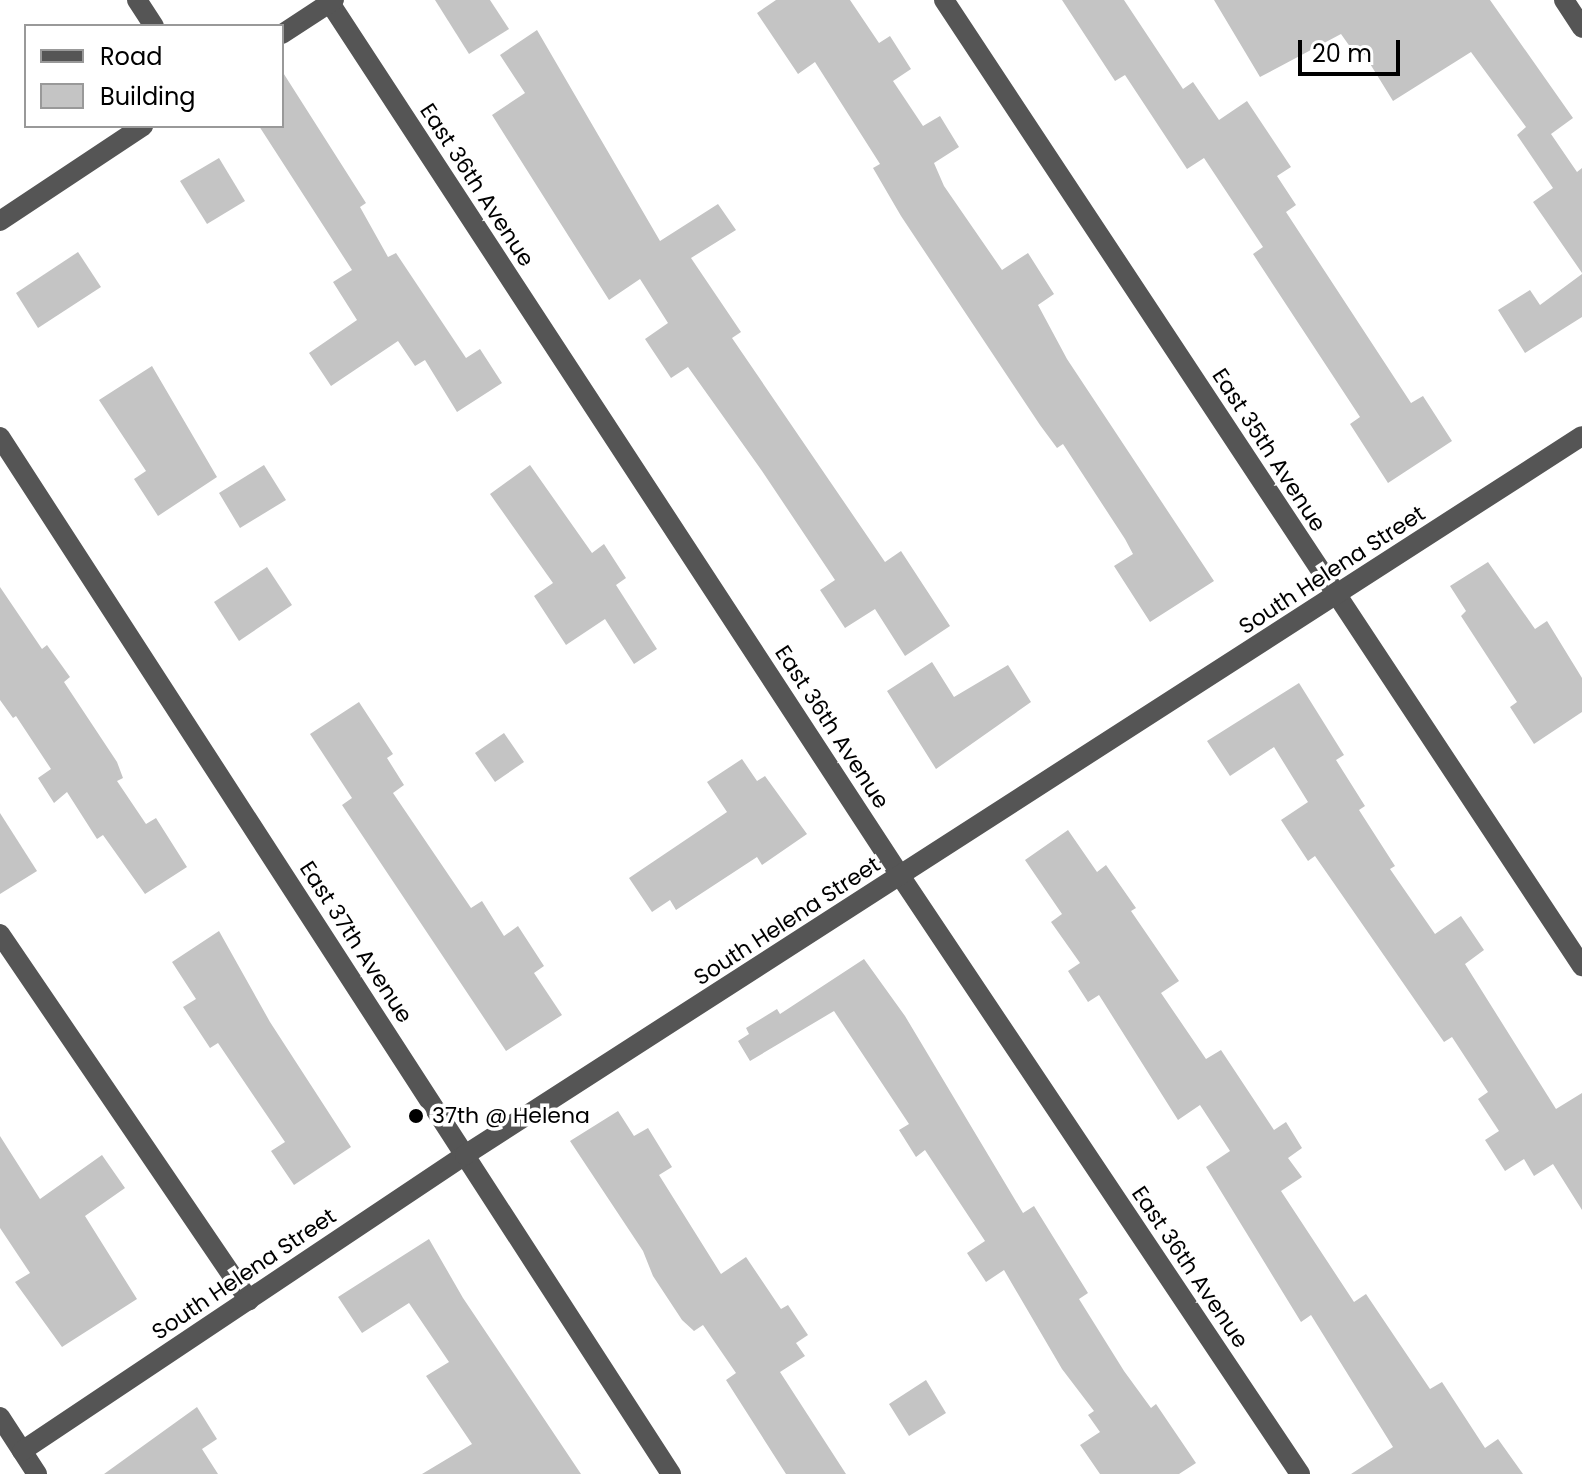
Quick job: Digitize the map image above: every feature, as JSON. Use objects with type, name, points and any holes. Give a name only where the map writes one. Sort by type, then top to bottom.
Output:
[{"type":"street","points":[[137,0],[153,24]]},
{"type":"street","name":"East 35th Avenue","points":[[944,0],[1582,966]]},
{"type":"street","points":[[1564,0],[1582,28]]},
{"type":"street","points":[[284,33],[332,1]]},
{"type":"street","name":"East 36th Avenue","points":[[332,1],[901,877],[1300,1474]]},
{"type":"street","points":[[0,221],[140,128]]},
{"type":"street","name":"South Helena Street","points":[[22,1451],[465,1155],[1582,436]]},
{"type":"street","name":"East 37th Avenue","points":[[0,437],[671,1474]]},
{"type":"street","points":[[0,934],[249,1300]]},
{"type":"street","points":[[0,1417],[37,1474]]},
{"type":"building","points":[[435,0],[490,0],[509,29],[469,54]]},
{"type":"building","points":[[776,0],[850,0],[879,43],[890,36],[911,69],[893,81],[923,126],[940,116],[959,147],[934,163],[944,186],[1002,270],[1028,253],[1054,294],[1038,305],[1067,359],[1214,581],[1150,622],[1114,566],[1133,554],[1125,539],[1063,444],[1057,448],[1040,425],[901,216],[873,168],[880,164],[815,62],[798,74],[757,13]]},
{"type":"building","points":[[1062,0],[1124,0],[1183,89],[1193,82],[1219,120],[1247,101],[1291,167],[1277,176],[1296,205],[1286,212],[1411,403],[1423,396],[1452,441],[1388,483],[1350,424],[1360,417],[1253,254],[1263,247],[1204,158],[1187,169],[1125,75],[1115,81]]},
{"type":"building","points":[[1214,0],[1490,0],[1573,118],[1551,134],[1577,172],[1582,168],[1582,273],[1533,202],[1553,188],[1517,135],[1526,127],[1471,52],[1393,101],[1364,54],[1358,58],[1341,34],[1260,77]]},
{"type":"building","points":[[537,30],[660,241],[718,204],[736,230],[691,258],[741,332],[732,338],[885,562],[901,551],[950,626],[905,656],[875,609],[845,628],[820,590],[835,580],[762,471],[688,367],[671,378],[645,339],[668,323],[640,279],[609,300],[492,115],[525,93],[500,55]]},
{"type":"building","points":[[284,74],[366,203],[360,207],[388,257],[396,253],[466,358],[480,349],[502,383],[457,412],[425,360],[415,366],[398,341],[331,386],[309,353],[357,320],[333,282],[352,270],[260,128],[284,128]]},
{"type":"building","points":[[219,158],[245,201],[207,224],[180,181]]},
{"type":"building","points":[[78,252],[101,287],[38,328],[16,293]]},
{"type":"building","points":[[1582,274],[1582,317],[1525,353],[1498,310],[1530,290],[1540,305]]},
{"type":"building","points":[[152,366],[217,477],[158,516],[134,479],[146,471],[99,400]]},
{"type":"building","points":[[264,465],[286,500],[240,528],[219,493]]},
{"type":"building","points":[[530,465],[592,553],[604,544],[626,578],[616,585],[657,649],[634,664],[605,619],[566,645],[534,596],[553,583],[490,494]]},
{"type":"building","points":[[1488,562],[1535,629],[1547,621],[1582,678],[1582,712],[1534,744],[1510,707],[1517,702],[1461,616],[1466,611],[1450,586]]},
{"type":"building","points":[[267,567],[292,605],[239,641],[214,602]]},
{"type":"building","points":[[0,587],[42,649],[47,645],[70,677],[64,682],[117,762],[123,778],[117,781],[146,824],[156,818],[187,867],[145,894],[103,835],[97,839],[67,792],[54,803],[38,778],[51,769],[16,716],[13,718],[0,700]]},
{"type":"building","points":[[932,662],[954,697],[1008,665],[1031,702],[936,769],[887,691]]},
{"type":"building","points":[[1299,683],[1344,755],[1336,760],[1365,806],[1359,810],[1395,866],[1390,869],[1435,934],[1461,916],[1484,950],[1465,964],[1556,1109],[1582,1093],[1582,1210],[1553,1164],[1534,1176],[1524,1159],[1505,1171],[1485,1140],[1499,1131],[1478,1099],[1488,1092],[1452,1037],[1444,1042],[1315,856],[1308,861],[1281,820],[1308,802],[1274,747],[1230,776],[1207,741]]},
{"type":"building","points":[[359,702],[393,754],[387,758],[404,785],[393,793],[471,908],[482,901],[504,936],[518,926],[544,966],[534,973],[562,1015],[506,1051],[342,805],[352,798],[310,734]]},
{"type":"building","points":[[504,733],[524,762],[495,782],[475,753]]},
{"type":"building","points":[[742,759],[757,781],[765,776],[807,834],[762,865],[757,857],[676,910],[670,900],[652,912],[629,878],[727,812],[707,782]]},
{"type":"building","points":[[0,813],[37,871],[0,894]]},
{"type":"building","points":[[1068,830],[1097,872],[1106,865],[1136,908],[1131,911],[1179,981],[1161,993],[1206,1059],[1221,1050],[1274,1130],[1286,1122],[1302,1148],[1288,1158],[1302,1177],[1281,1191],[1354,1302],[1366,1294],[1430,1389],[1442,1382],[1485,1448],[1498,1439],[1523,1474],[1351,1474],[1393,1447],[1311,1315],[1301,1322],[1206,1167],[1230,1151],[1200,1105],[1178,1120],[1099,995],[1088,1002],[1068,971],[1080,963],[1051,922],[1062,914],[1025,860]]},
{"type":"building","points":[[219,931],[270,1022],[351,1147],[294,1185],[271,1151],[285,1142],[218,1043],[210,1048],[183,1007],[196,999],[172,962]]},
{"type":"building","points":[[864,959],[905,1016],[1023,1213],[1034,1206],[1088,1293],[1079,1299],[1124,1371],[1151,1408],[1156,1404],[1196,1463],[1179,1474],[1100,1474],[1080,1445],[1100,1432],[1088,1415],[1094,1411],[1062,1369],[1004,1270],[986,1282],[967,1253],[985,1241],[925,1150],[916,1157],[899,1130],[909,1124],[834,1011],[750,1061],[738,1041],[749,1034],[746,1028],[777,1009],[780,1014]]},
{"type":"building","points":[[618,1111],[634,1136],[648,1128],[672,1167],[659,1175],[721,1274],[746,1257],[781,1309],[788,1305],[808,1335],[796,1343],[805,1356],[780,1372],[846,1474],[786,1474],[726,1380],[736,1373],[703,1325],[694,1331],[682,1320],[653,1276],[643,1251],[570,1141]]},
{"type":"building","points":[[0,1136],[40,1199],[102,1155],[125,1188],[85,1216],[137,1299],[62,1347],[15,1282],[30,1273],[0,1228]]},
{"type":"building","points":[[429,1239],[463,1298],[581,1474],[422,1474],[472,1444],[426,1376],[449,1362],[409,1303],[362,1333],[338,1297]]},
{"type":"building","points":[[926,1380],[946,1413],[909,1436],[889,1404]]},
{"type":"building","points":[[197,1407],[217,1439],[202,1449],[218,1474],[104,1474]]},
{"type":"place","name":"37th @ Helena","points":[[416,1116]]}]
